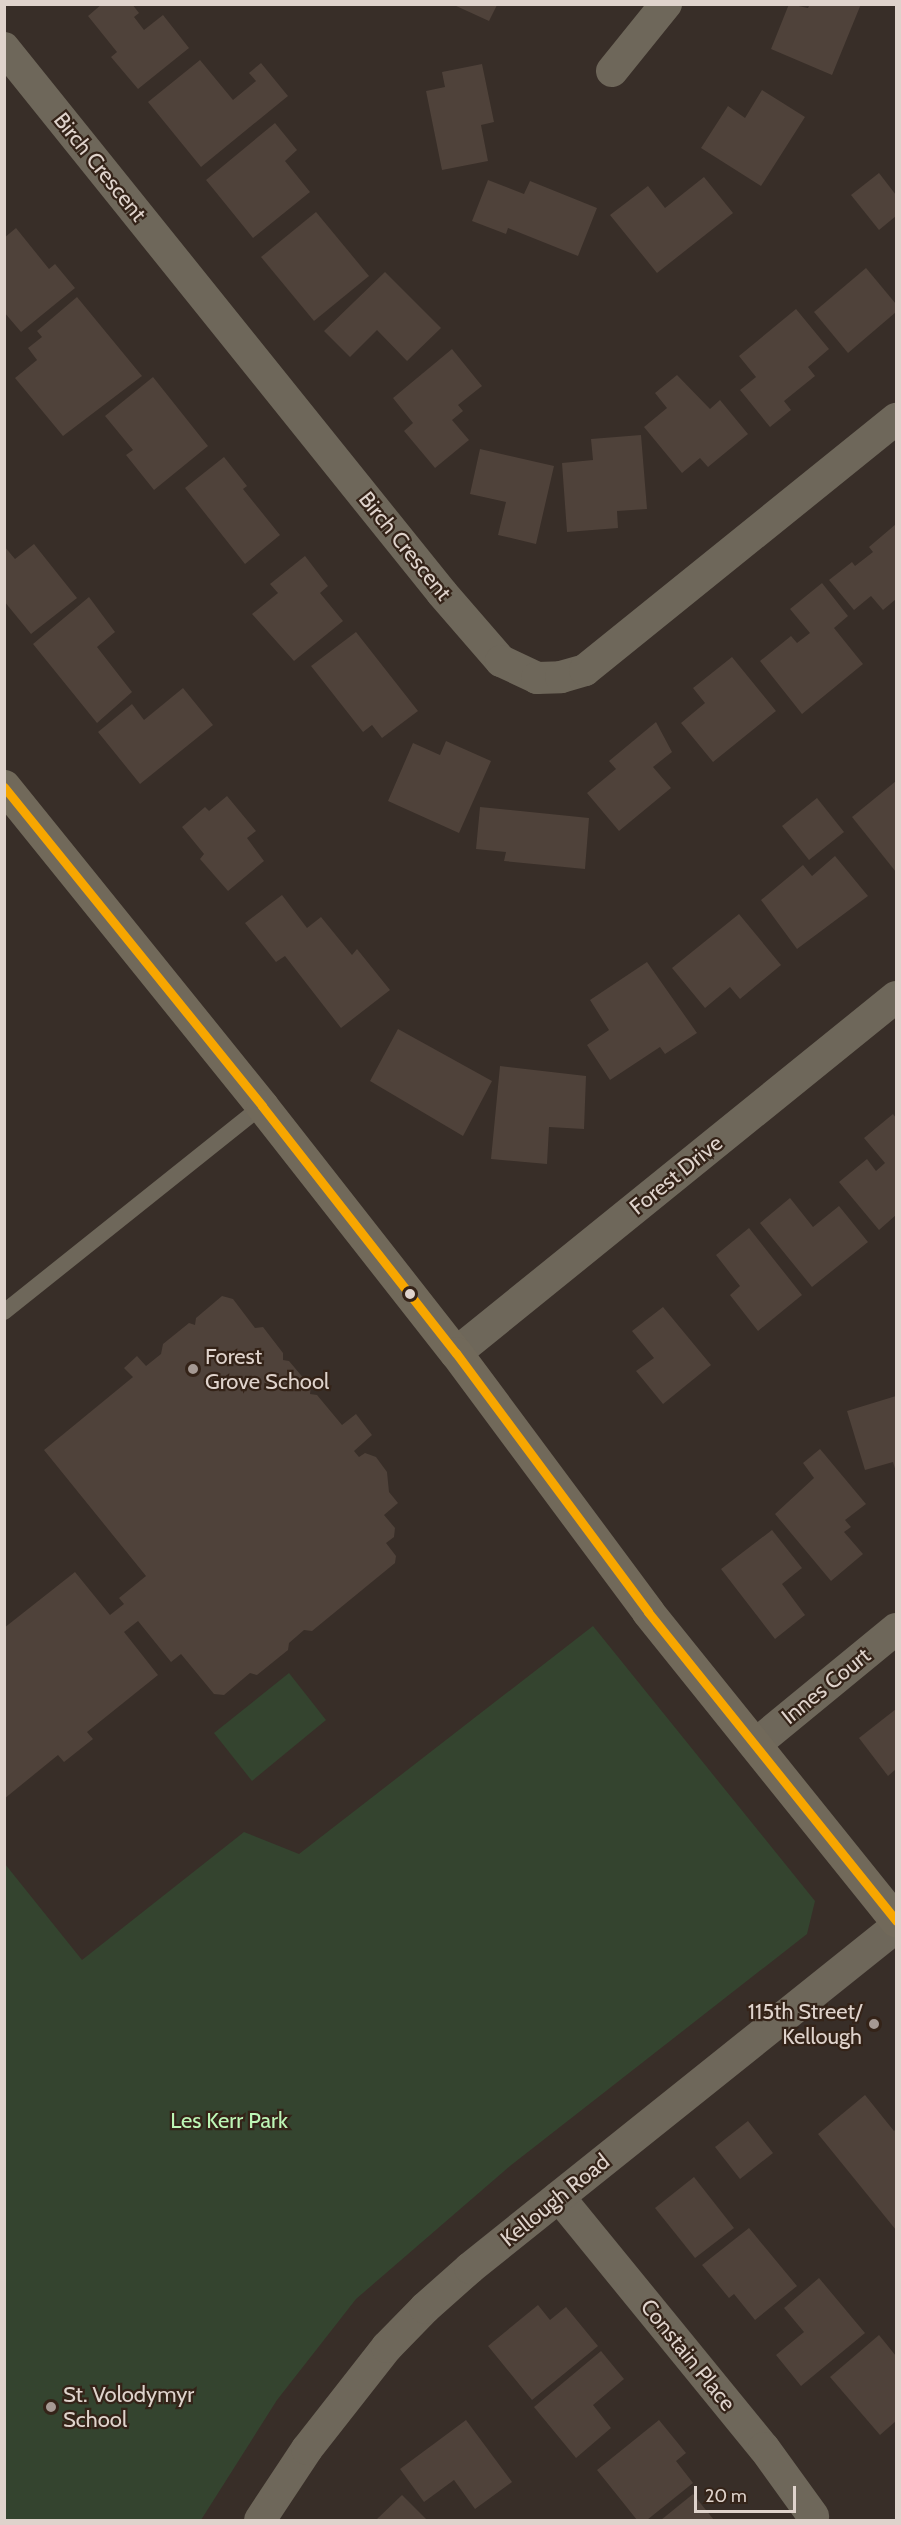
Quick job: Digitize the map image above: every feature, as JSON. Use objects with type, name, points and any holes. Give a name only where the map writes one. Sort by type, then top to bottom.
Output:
[{"type":"street","points":[[612,71],[666,4]]},
{"type":"street","name":"Birch Crescent","points":[[4,48],[442,593],[501,661],[537,678],[561,677],[585,670],[897,419]]},
{"type":"street","points":[[4,786],[262,1106],[456,1353],[648,1612],[897,1921]]},
{"type":"street","name":"Forest Drive","points":[[456,1353],[897,998]]},
{"type":"street","name":"Innes Court","points":[[756,1744],[897,1629]]},
{"type":"street","name":"Kellough Road","points":[[260,2520],[307,2449],[387,2348],[470,2268],[897,1927]]},
{"type":"street","name":"Constain Place","points":[[559,2197],[764,2448],[813,2516]]},
{"type":"lane","points":[[4,1312],[262,1106]]},
{"type":"green space","name":"Les Kerr Park","points":[[593,1626],[815,1901],[807,1934],[510,2166],[356,2299],[277,2400],[201,2520],[5,2520],[5,1864],[82,1960],[244,1832],[299,1854]]},
{"type":"green space","points":[[289,1673],[326,1720],[252,1781],[214,1733]]},
{"type":"building","points":[[102,4],[132,4],[139,13],[134,17],[144,30],[163,15],[189,48],[138,89],[111,57],[117,52],[88,16]]},
{"type":"building","points":[[789,4],[808,8],[810,4],[861,4],[832,75],[771,49]]},
{"type":"building","points":[[454,5],[497,5],[489,21]]},
{"type":"building","points":[[200,60],[233,100],[256,81],[249,73],[261,63],[288,96],[201,167],[148,102]]},
{"type":"building","points":[[482,64],[494,122],[481,125],[488,161],[442,170],[426,91],[445,87],[442,72]]},
{"type":"building","points":[[762,90],[805,117],[761,186],[701,148],[728,106],[745,118]]},
{"type":"building","points":[[275,123],[297,150],[285,161],[310,192],[253,238],[206,180]]},
{"type":"building","points":[[879,173],[896,195],[896,216],[879,230],[851,195]]},
{"type":"building","points":[[704,177],[733,213],[657,273],[610,215],[648,186],[665,208]]},
{"type":"building","points":[[488,180],[524,194],[530,181],[597,208],[578,256],[508,228],[506,234],[472,221]]},
{"type":"building","points":[[316,212],[369,276],[314,321],[261,257]]},
{"type":"building","points":[[16,228],[49,269],[55,264],[75,288],[21,332],[4,312],[4,238]]},
{"type":"building","points":[[866,268],[896,304],[896,312],[848,353],[814,312]]},
{"type":"building","points":[[385,272],[441,328],[407,361],[377,330],[350,357],[324,331]]},
{"type":"building","points":[[77,297],[142,376],[63,436],[15,378],[37,360],[28,348],[42,337],[37,331]]},
{"type":"building","points":[[796,309],[829,349],[808,367],[815,376],[784,401],[791,410],[770,427],[740,390],[756,377],[739,356]]},
{"type":"building","points":[[452,349],[482,386],[458,405],[463,411],[452,420],[469,440],[435,468],[404,431],[413,423],[393,398]]},
{"type":"building","points":[[677,375],[710,409],[720,400],[748,434],[708,467],[700,458],[682,473],[644,427],[667,408],[655,393]]},
{"type":"building","points":[[153,377],[208,446],[154,490],[126,455],[133,450],[105,416]]},
{"type":"building","points":[[641,435],[647,509],[617,511],[618,528],[567,532],[562,463],[593,460],[591,439]]},
{"type":"building","points":[[480,449],[554,466],[536,544],[498,535],[506,502],[470,494]]},
{"type":"building","points":[[224,457],[247,486],[243,489],[280,535],[245,564],[185,488]]},
{"type":"building","points":[[896,524],[896,599],[883,610],[871,596],[854,610],[829,580],[852,562],[855,566],[873,552],[869,547]]},
{"type":"building","points":[[34,544],[77,598],[31,634],[4,601],[4,546],[15,559]]},
{"type":"building","points":[[305,556],[328,586],[320,593],[343,621],[294,661],[252,614],[278,593],[270,584]]},
{"type":"building","points":[[822,583],[848,616],[834,628],[863,664],[802,714],[760,661],[791,636],[797,643],[810,633],[790,609]]},
{"type":"building","points":[[89,597],[115,632],[97,647],[132,692],[97,723],[33,644]]},
{"type":"building","points":[[356,632],[418,711],[382,738],[372,725],[363,732],[311,666]]},
{"type":"building","points":[[732,657],[776,711],[713,762],[681,723],[705,703],[693,688]]},
{"type":"building","points":[[183,688],[213,725],[140,784],[98,732],[132,704],[144,720]]},
{"type":"building","points":[[656,722],[672,752],[653,767],[671,788],[619,831],[587,793],[616,769],[609,761]]},
{"type":"building","points":[[446,741],[491,761],[459,833],[388,801],[413,743],[440,755]]},
{"type":"building","points":[[896,781],[896,872],[852,817]]},
{"type":"building","points":[[227,796],[256,831],[247,838],[264,861],[228,891],[200,859],[204,854],[182,827],[205,807],[209,811]]},
{"type":"building","points":[[817,798],[844,832],[809,860],[782,826]]},
{"type":"building","points":[[480,807],[589,818],[585,869],[504,861],[506,852],[476,849]]},
{"type":"building","points":[[835,856],[868,896],[797,949],[761,900],[803,865],[812,876]]},
{"type":"building","points":[[282,895],[307,928],[321,917],[352,955],[357,949],[390,990],[341,1028],[285,956],[276,962],[245,923]]},
{"type":"building","points":[[739,914],[781,965],[740,999],[730,987],[705,1008],[672,968]]},
{"type":"building","points":[[647,962],[697,1033],[665,1054],[660,1047],[610,1080],[587,1045],[609,1030],[590,1000]]},
{"type":"building","points":[[398,1029],[492,1081],[463,1136],[370,1081]]},
{"type":"building","points":[[500,1066],[586,1076],[584,1129],[549,1127],[547,1164],[491,1159]]},
{"type":"building","points":[[893,1114],[896,1118],[896,1215],[879,1230],[839,1182],[867,1159],[876,1171],[885,1163],[864,1138]]},
{"type":"building","points":[[790,1198],[813,1227],[839,1206],[868,1242],[812,1287],[760,1223]]},
{"type":"building","points":[[749,1228],[802,1295],[758,1331],[730,1295],[740,1286],[716,1255]]},
{"type":"building","points":[[222,1296],[233,1299],[255,1328],[263,1327],[283,1353],[283,1360],[289,1361],[311,1387],[310,1394],[317,1395],[342,1425],[356,1414],[372,1435],[354,1451],[359,1457],[365,1453],[376,1457],[387,1472],[389,1492],[398,1503],[384,1515],[395,1528],[394,1537],[386,1543],[396,1556],[395,1563],[312,1631],[304,1630],[289,1643],[288,1650],[257,1675],[250,1673],[224,1695],[214,1694],[181,1654],[171,1662],[138,1621],[124,1632],[158,1675],[87,1732],[93,1739],[64,1762],[58,1755],[4,1799],[4,1628],[75,1572],[110,1615],[124,1604],[119,1598],[146,1576],[44,1450],[133,1377],[124,1368],[137,1356],[146,1366],[161,1354],[163,1344],[189,1323],[195,1325],[196,1318]]},
{"type":"building","points":[[663,1307],[711,1365],[663,1404],[636,1371],[654,1358],[632,1331]]},
{"type":"building","points":[[896,1396],[896,1472],[893,1462],[865,1470],[847,1411]]},
{"type":"building","points":[[820,1449],[866,1504],[845,1520],[851,1527],[844,1532],[863,1554],[831,1581],[775,1514],[814,1478],[803,1463]]},
{"type":"building","points":[[772,1530],[802,1568],[782,1584],[805,1615],[775,1639],[721,1569]]},
{"type":"building","points":[[896,1709],[896,1769],[888,1776],[859,1738]]},
{"type":"building","points":[[865,2095],[894,2131],[896,2129],[896,2230],[818,2134]]},
{"type":"building","points":[[748,2121],[773,2153],[740,2179],[715,2147]]},
{"type":"building","points":[[694,2177],[734,2228],[695,2258],[655,2208]]},
{"type":"building","points":[[749,2228],[797,2286],[755,2320],[734,2294],[729,2298],[702,2265]]},
{"type":"building","points":[[819,2278],[865,2333],[801,2386],[776,2355],[804,2332],[784,2308]]},
{"type":"building","points":[[538,2305],[550,2320],[566,2307],[598,2346],[532,2400],[488,2346]]},
{"type":"building","points":[[879,2335],[896,2356],[896,2421],[880,2435],[830,2377]]},
{"type":"building","points":[[601,2351],[624,2379],[593,2405],[611,2428],[576,2458],[534,2407]]},
{"type":"building","points":[[466,2420],[512,2482],[475,2509],[454,2480],[424,2502],[400,2469]]},
{"type":"building","points":[[659,2420],[686,2453],[676,2461],[693,2483],[647,2520],[637,2520],[597,2470]]},
{"type":"building","points":[[693,2494],[714,2520],[661,2520]]},
{"type":"building","points":[[402,2495],[427,2520],[376,2520]]},
{"type":"transit line","points":[[4,787],[262,1106],[456,1353],[648,1612],[896,1921]]},
{"type":"place","name":"Forest Grove School","points":[[193,1369]]},
{"type":"place","name":"115th Street/ Kellough","points":[[874,2024]]},
{"type":"place","name":"St. Volodymyr School","points":[[51,2407]]}]
